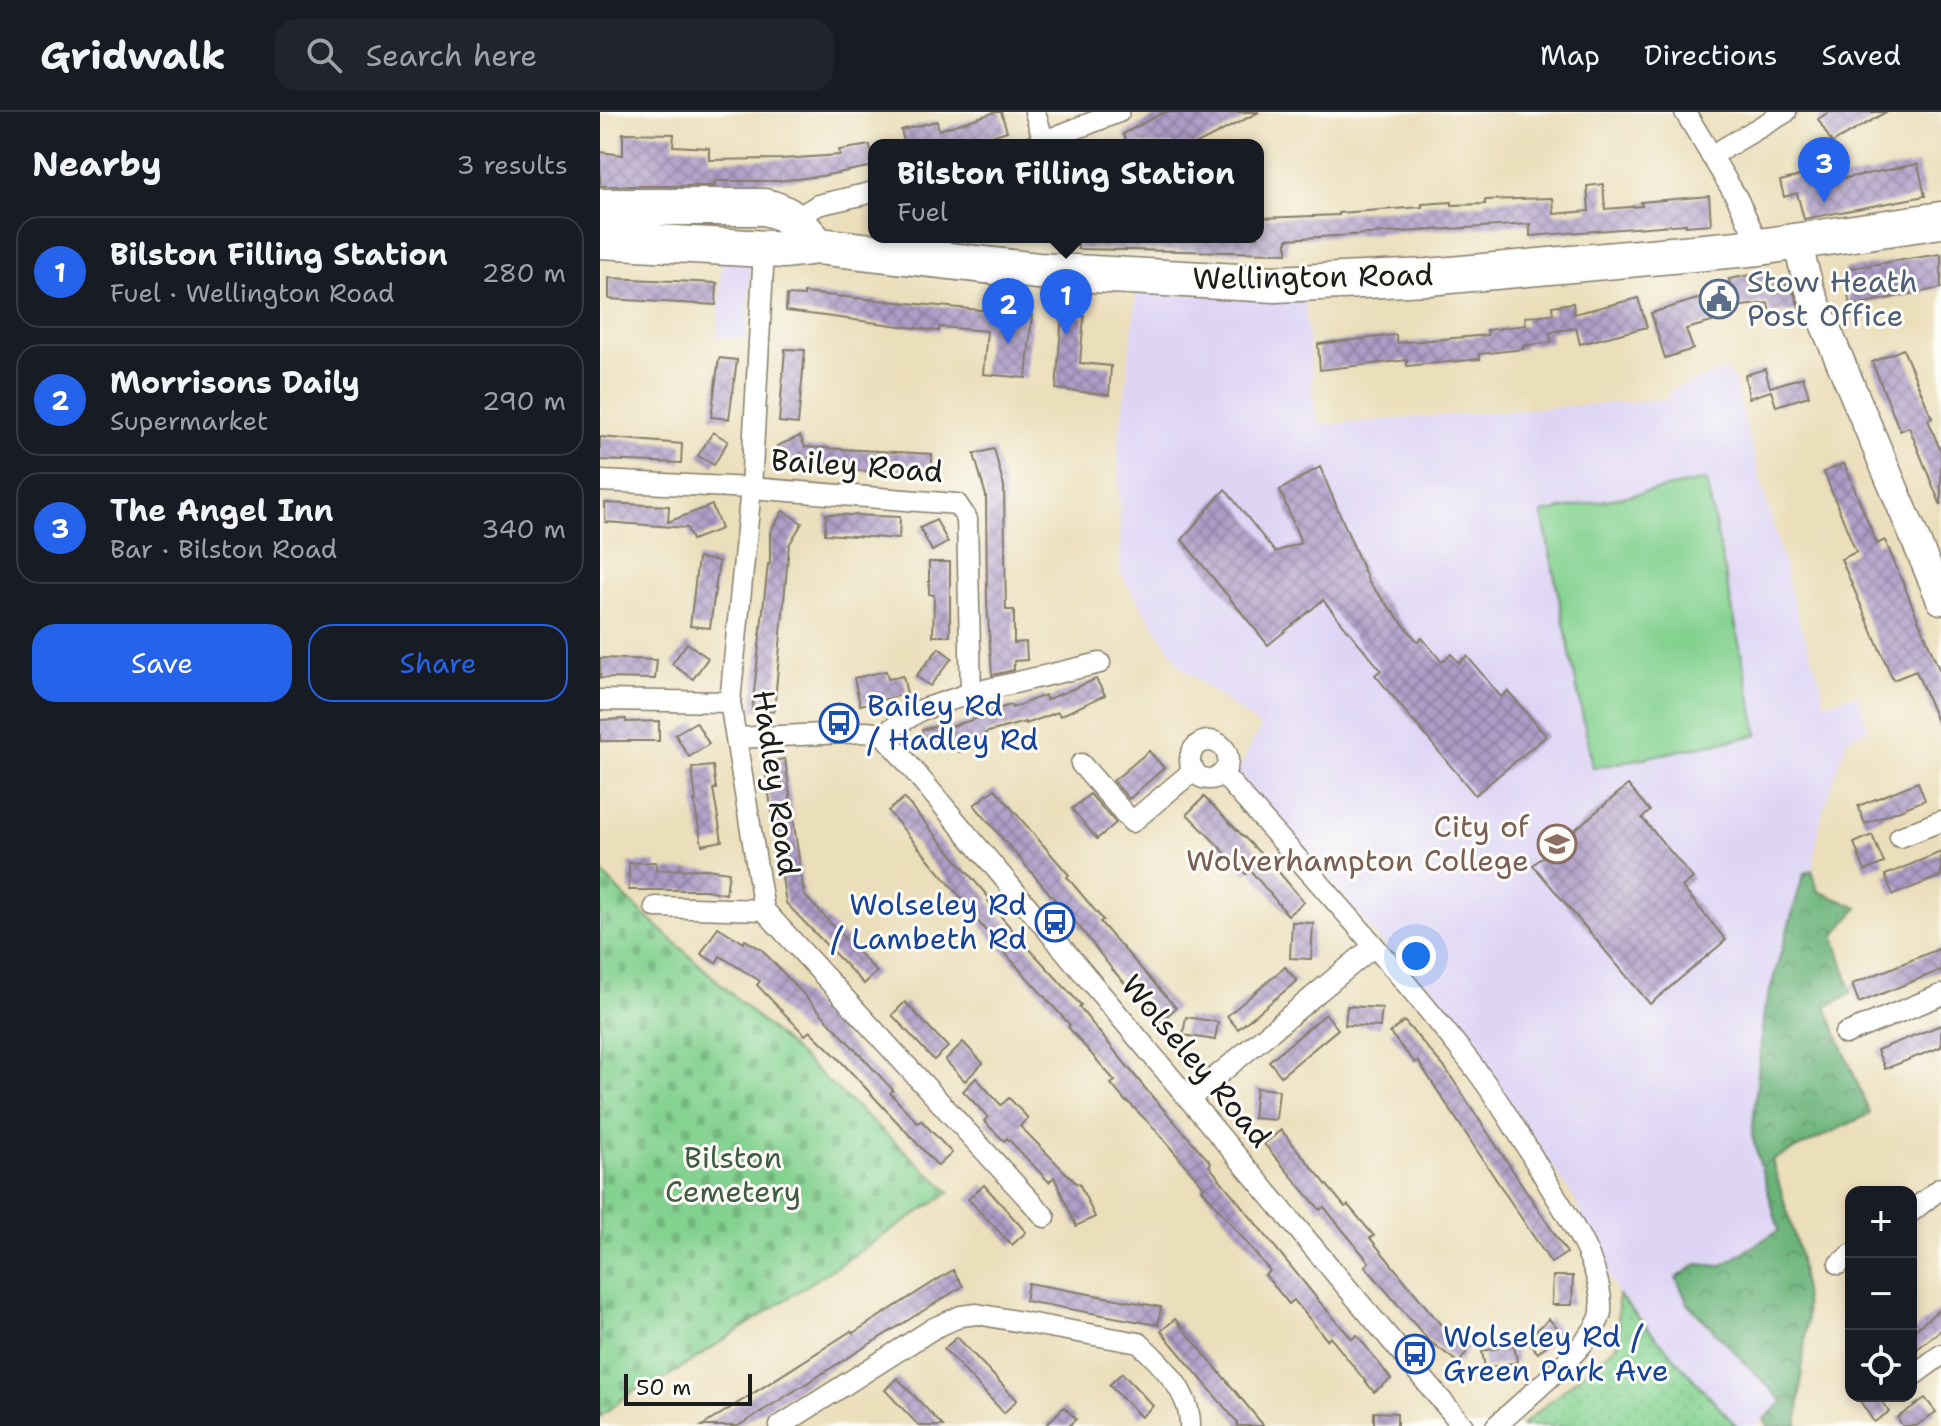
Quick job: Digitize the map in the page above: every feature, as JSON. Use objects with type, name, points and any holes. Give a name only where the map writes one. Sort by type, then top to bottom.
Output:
[{"type":"highway","points":[[601,231],[750,208],[783,243]]},
{"type":"highway","name":"Wellington Road","points":[[601,231],[783,243],[1038,271],[1275,284],[1428,277],[1760,247],[1941,220]]},
{"type":"street","points":[[1035,112],[1038,139]]},
{"type":"street","points":[[1049,139],[1119,112]]},
{"type":"street","points":[[1685,112],[1737,198],[1760,247]]},
{"type":"street","points":[[1711,156],[1786,112]]},
{"type":"street","points":[[783,243],[818,205],[868,193]]},
{"type":"street","name":"Hadley Road","points":[[783,243],[763,268],[751,488],[730,702],[764,910],[1045,1217]]},
{"type":"street","points":[[1797,243],[1810,290],[1941,600]]},
{"type":"street","points":[[600,481],[751,488]]},
{"type":"street","name":"Bailey Road","points":[[751,488],[957,504],[967,519],[971,693]]},
{"type":"street","points":[[736,738],[866,732],[883,734],[921,710],[971,693],[1100,663]]},
{"type":"street","points":[[600,700],[730,702]]},
{"type":"street","name":"Wolseley Road","points":[[883,734],[1463,1426]]},
{"type":"street","points":[[1212,741],[1223,746],[1228,763],[1222,773],[1217,777],[1204,778],[1194,770],[1191,758],[1195,747],[1212,741]]},
{"type":"street","points":[[1081,764],[1132,822],[1194,770]]},
{"type":"street","points":[[1222,773],[1374,946],[1471,1063],[1507,1114],[1581,1237],[1597,1282],[1601,1312],[1595,1329],[1572,1355],[1496,1426]]},
{"type":"street","points":[[1900,837],[1941,821]]},
{"type":"street","points":[[655,907],[764,910]]},
{"type":"street","points":[[1189,1099],[1374,946]]},
{"type":"street","points":[[1845,1034],[1941,995]]},
{"type":"street","points":[[1917,1207],[1941,1188]]},
{"type":"street","points":[[780,1426],[934,1328],[961,1316],[977,1314],[1139,1343],[1153,1356],[1183,1396],[1190,1411],[1190,1426]]},
{"type":"street","points":[[1917,1373],[1941,1355]]},
{"type":"shaded area","points":[[722,261],[751,263],[746,339],[717,337]]},
{"type":"shaded area","name":"City of Wolverhampton College","points":[[1137,293],[1304,298],[1317,425],[1669,399],[1668,391],[1725,370],[1733,378],[1824,703],[1857,694],[1869,729],[1848,738],[1821,817],[1812,870],[1818,891],[1858,908],[1834,936],[1852,993],[1826,1007],[1833,1026],[1752,1136],[1779,1230],[1721,1266],[1697,1264],[1689,1305],[1784,1402],[1755,1426],[1736,1426],[1618,1295],[1575,1200],[1492,1076],[1237,772],[1261,727],[1182,668],[1121,574],[1118,450]]},
{"type":"green space","points":[[1706,480],[1758,735],[1593,768],[1542,513]]},
{"type":"green space","points":[[1812,870],[1818,891],[1858,908],[1834,936],[1852,993],[1826,1007],[1870,1114],[1772,1160],[1799,1252],[1807,1316],[1797,1426],[1768,1426],[1764,1419],[1783,1402],[1689,1305],[1676,1278],[1697,1264],[1721,1266],[1779,1230],[1752,1136],[1764,1011],[1804,873]]},
{"type":"green space","name":"Bilston Cemetery","points":[[600,871],[950,1192],[655,1385],[634,1390],[600,1417]]},
{"type":"green space","points":[[1618,1295],[1736,1426],[1521,1426],[1618,1344]]},
{"type":"building","points":[[1001,112],[1007,131],[982,139],[903,139],[901,130],[937,121],[939,130]]},
{"type":"building","points":[[1164,112],[1259,112],[1207,139],[1126,139],[1123,134]]},
{"type":"building","points":[[1829,112],[1886,112],[1832,143],[1818,119]]},
{"type":"building","points":[[623,133],[674,134],[673,146],[709,148],[709,160],[840,155],[839,150],[868,145],[868,167],[778,181],[715,181],[715,186],[600,186],[600,152],[623,155]]},
{"type":"building","points":[[1918,164],[1925,196],[1804,219],[1797,193],[1784,197],[1780,181],[1832,168],[1835,180]]},
{"type":"building","points":[[1603,184],[1605,209],[1642,206],[1641,202],[1709,196],[1711,224],[1530,236],[1530,224],[1287,239],[1287,253],[1078,249],[1078,243],[1264,243],[1264,218],[1339,215],[1422,207],[1422,204],[1485,204],[1485,200],[1553,198],[1554,214],[1589,211],[1587,186]]},
{"type":"building","points":[[1941,254],[1941,288],[1850,306],[1844,269]]},
{"type":"building","points":[[1765,272],[1792,288],[1800,310],[1770,314],[1768,303],[1734,307],[1729,279]]},
{"type":"building","points":[[609,278],[717,283],[716,305],[609,299]]},
{"type":"building","points":[[804,293],[1032,315],[1026,378],[983,374],[987,331],[939,327],[939,331],[786,311],[787,295],[804,296]]},
{"type":"building","points":[[1704,297],[1712,322],[1686,329],[1693,349],[1665,358],[1651,313]]},
{"type":"building","points":[[1638,298],[1647,327],[1580,344],[1576,328],[1550,332],[1551,342],[1523,346],[1524,349],[1479,354],[1480,359],[1407,366],[1407,360],[1320,370],[1318,344],[1396,335],[1397,343],[1488,335],[1487,330],[1526,325],[1525,317],[1553,314],[1552,306],[1573,303],[1574,314]]},
{"type":"building","points":[[1062,315],[1084,316],[1080,363],[1111,366],[1109,395],[1056,389]]},
{"type":"building","points":[[785,349],[805,350],[798,424],[779,422]]},
{"type":"building","points":[[1903,349],[1932,418],[1928,420],[1941,452],[1941,506],[1909,427],[1900,431],[1872,362]]},
{"type":"building","points":[[719,358],[737,360],[729,419],[711,417]]},
{"type":"building","points":[[1765,369],[1770,387],[1803,377],[1809,396],[1776,406],[1771,391],[1749,398],[1745,375]]},
{"type":"building","points":[[713,432],[728,441],[714,465],[698,456]]},
{"type":"building","points":[[800,436],[805,447],[932,454],[932,475],[810,468],[811,457],[786,468],[777,446]]},
{"type":"building","points":[[600,437],[682,444],[681,463],[600,460]]},
{"type":"building","points":[[994,449],[1004,486],[1006,610],[1014,610],[1014,643],[1026,642],[1027,660],[1014,661],[1014,670],[992,675],[987,602],[986,496],[974,454]]},
{"type":"building","points":[[1844,463],[1877,544],[1885,540],[1941,674],[1941,731],[1916,671],[1893,680],[1841,559],[1856,552],[1824,472]]},
{"type":"building","points":[[1320,467],[1369,583],[1418,642],[1422,638],[1442,662],[1451,654],[1459,663],[1467,656],[1501,697],[1508,691],[1546,736],[1475,795],[1375,675],[1381,670],[1323,600],[1268,645],[1182,540],[1225,489],[1275,552],[1301,543],[1280,490]]},
{"type":"building","points":[[605,503],[669,506],[668,522],[712,505],[721,529],[692,540],[687,528],[605,522]]},
{"type":"building","points":[[783,511],[802,523],[789,545],[774,712],[752,710],[770,564],[770,532]]},
{"type":"building","points":[[826,514],[900,517],[899,539],[825,534]]},
{"type":"building","points":[[936,520],[948,542],[932,551],[920,528]]},
{"type":"building","points":[[698,558],[719,561],[710,628],[690,626]]},
{"type":"building","points":[[929,562],[950,562],[950,636],[933,636],[934,595],[929,594]]},
{"type":"building","points":[[687,643],[708,658],[693,679],[672,664]]},
{"type":"building","points":[[939,648],[952,658],[930,686],[916,676]]},
{"type":"building","points":[[600,658],[657,660],[655,679],[600,678]]},
{"type":"building","points":[[886,671],[888,679],[903,676],[907,694],[860,705],[854,678]]},
{"type":"building","points":[[1096,679],[1105,695],[1060,716],[1058,712],[1026,724],[985,733],[988,744],[959,752],[956,743],[927,750],[922,730],[945,724],[946,728],[1045,695],[1046,700]]},
{"type":"building","points":[[626,719],[626,722],[659,721],[659,741],[600,741],[600,720]]},
{"type":"building","points":[[696,722],[709,744],[689,757],[675,734]]},
{"type":"building","points":[[1149,751],[1164,768],[1129,799],[1113,781]]},
{"type":"building","points":[[785,759],[804,895],[877,972],[864,984],[786,903],[764,762]]},
{"type":"building","points":[[713,766],[716,789],[713,789],[722,841],[702,845],[692,768]]},
{"type":"building","points":[[1918,782],[1925,800],[1865,824],[1858,806]]},
{"type":"building","points":[[1628,785],[1650,811],[1642,818],[1693,878],[1682,887],[1726,940],[1650,1004],[1533,865]]},
{"type":"building","points":[[995,789],[1069,875],[1067,877],[1103,920],[1100,922],[1176,1008],[1161,1021],[1112,969],[1064,907],[974,805]]},
{"type":"building","points":[[1090,794],[1116,823],[1097,839],[1072,809]]},
{"type":"building","points":[[1204,797],[1278,871],[1304,902],[1288,915],[1250,870],[1246,874],[1187,814]]},
{"type":"building","points":[[904,798],[1015,933],[1081,1005],[1079,1007],[1211,1163],[1209,1166],[1319,1301],[1352,1339],[1357,1335],[1391,1379],[1374,1392],[1330,1337],[1327,1340],[1294,1300],[1289,1304],[1265,1275],[1270,1271],[1202,1189],[1204,1187],[1152,1126],[1126,1102],[1111,1084],[1115,1081],[1068,1027],[1070,1025],[994,941],[888,811]]},
{"type":"building","points":[[1872,835],[1884,863],[1865,871],[1854,843]]},
{"type":"building","points":[[1941,852],[1941,876],[1893,895],[1885,875]]},
{"type":"building","points":[[656,862],[656,870],[729,872],[726,894],[706,890],[629,890],[629,863]]},
{"type":"building","points":[[1292,922],[1313,923],[1311,959],[1290,958]]},
{"type":"building","points":[[718,927],[744,943],[745,940],[761,949],[893,1090],[890,1093],[918,1123],[921,1120],[952,1153],[938,1166],[836,1056],[810,1031],[805,1035],[757,985],[760,981],[720,956],[716,963],[701,954]]},
{"type":"building","points":[[1941,948],[1941,970],[1859,1003],[1852,984]]},
{"type":"building","points":[[1285,967],[1297,981],[1238,1029],[1227,1016]]},
{"type":"building","points":[[905,1002],[948,1047],[934,1060],[892,1015]]},
{"type":"building","points":[[1347,1006],[1382,1008],[1380,1027],[1345,1025]]},
{"type":"building","points":[[1326,1014],[1338,1029],[1281,1076],[1269,1061]]},
{"type":"building","points":[[1186,1017],[1218,1022],[1215,1040],[1183,1035]]},
{"type":"building","points":[[1404,1021],[1446,1069],[1567,1253],[1551,1263],[1418,1061],[1415,1063],[1390,1033]]},
{"type":"building","points":[[1941,1025],[1941,1047],[1885,1069],[1877,1050]]},
{"type":"building","points":[[963,1042],[983,1063],[965,1081],[945,1060]]},
{"type":"building","points":[[976,1078],[1001,1105],[1009,1098],[1028,1118],[1020,1126],[1079,1183],[1095,1217],[1076,1226],[1054,1177],[1049,1182],[1007,1138],[1004,1141],[984,1121],[988,1117],[963,1091]]},
{"type":"building","points":[[1256,1088],[1279,1090],[1276,1120],[1253,1118]]},
{"type":"building","points":[[1281,1130],[1345,1207],[1348,1205],[1374,1236],[1370,1238],[1441,1325],[1470,1347],[1459,1363],[1428,1340],[1365,1266],[1369,1262],[1324,1207],[1320,1210],[1264,1144]]},
{"type":"building","points":[[984,1185],[1026,1232],[1012,1245],[968,1199]]},
{"type":"building","points":[[953,1270],[963,1286],[738,1426],[702,1426],[851,1331],[853,1333]]},
{"type":"building","points":[[1553,1276],[1573,1276],[1572,1305],[1552,1305]]},
{"type":"building","points":[[1028,1283],[1161,1307],[1158,1325],[1025,1301]]},
{"type":"building","points":[[1941,1308],[1941,1330],[1917,1349],[1917,1328]]},
{"type":"building","points":[[1175,1319],[1264,1426],[1237,1426],[1237,1422],[1161,1331]]},
{"type":"building","points":[[1549,1319],[1561,1332],[1538,1353],[1526,1340]]},
{"type":"building","points":[[957,1337],[1017,1400],[1004,1413],[944,1349]]},
{"type":"building","points":[[1514,1345],[1517,1362],[1485,1368],[1482,1351]]},
{"type":"building","points":[[1122,1373],[1153,1406],[1141,1417],[1109,1385]]},
{"type":"building","points":[[897,1378],[943,1426],[919,1426],[885,1390]]},
{"type":"building","points":[[1925,1398],[1936,1412],[1916,1426],[1903,1426],[1897,1418]]},
{"type":"building","points":[[1861,1402],[1882,1402],[1889,1412],[1874,1422]]},
{"type":"building","points":[[1064,1407],[1076,1419],[1069,1426],[1045,1426]]},
{"type":"building","points":[[1374,1412],[1397,1413],[1397,1426],[1374,1426]]},
{"type":"place","name":"The Angel Inn","points":[[1824,203]]},
{"type":"place","name":"Stow Heath Post Office","points":[[1719,299]]},
{"type":"place","name":"Bilston Filling Station","points":[[1066,335]]},
{"type":"place","name":"Morrisons Daily","points":[[1008,344]]},
{"type":"place","name":"Bailey Rd / Hadley Rd","points":[[839,723]]},
{"type":"place","name":"City of Wolverhampton College","points":[[1557,844]]},
{"type":"place","name":"Wolseley Rd / Lambeth Rd","points":[[1055,922]]},
{"type":"place","name":"Wolseley Rd / Green Park Ave","points":[[1415,1354]]}]
